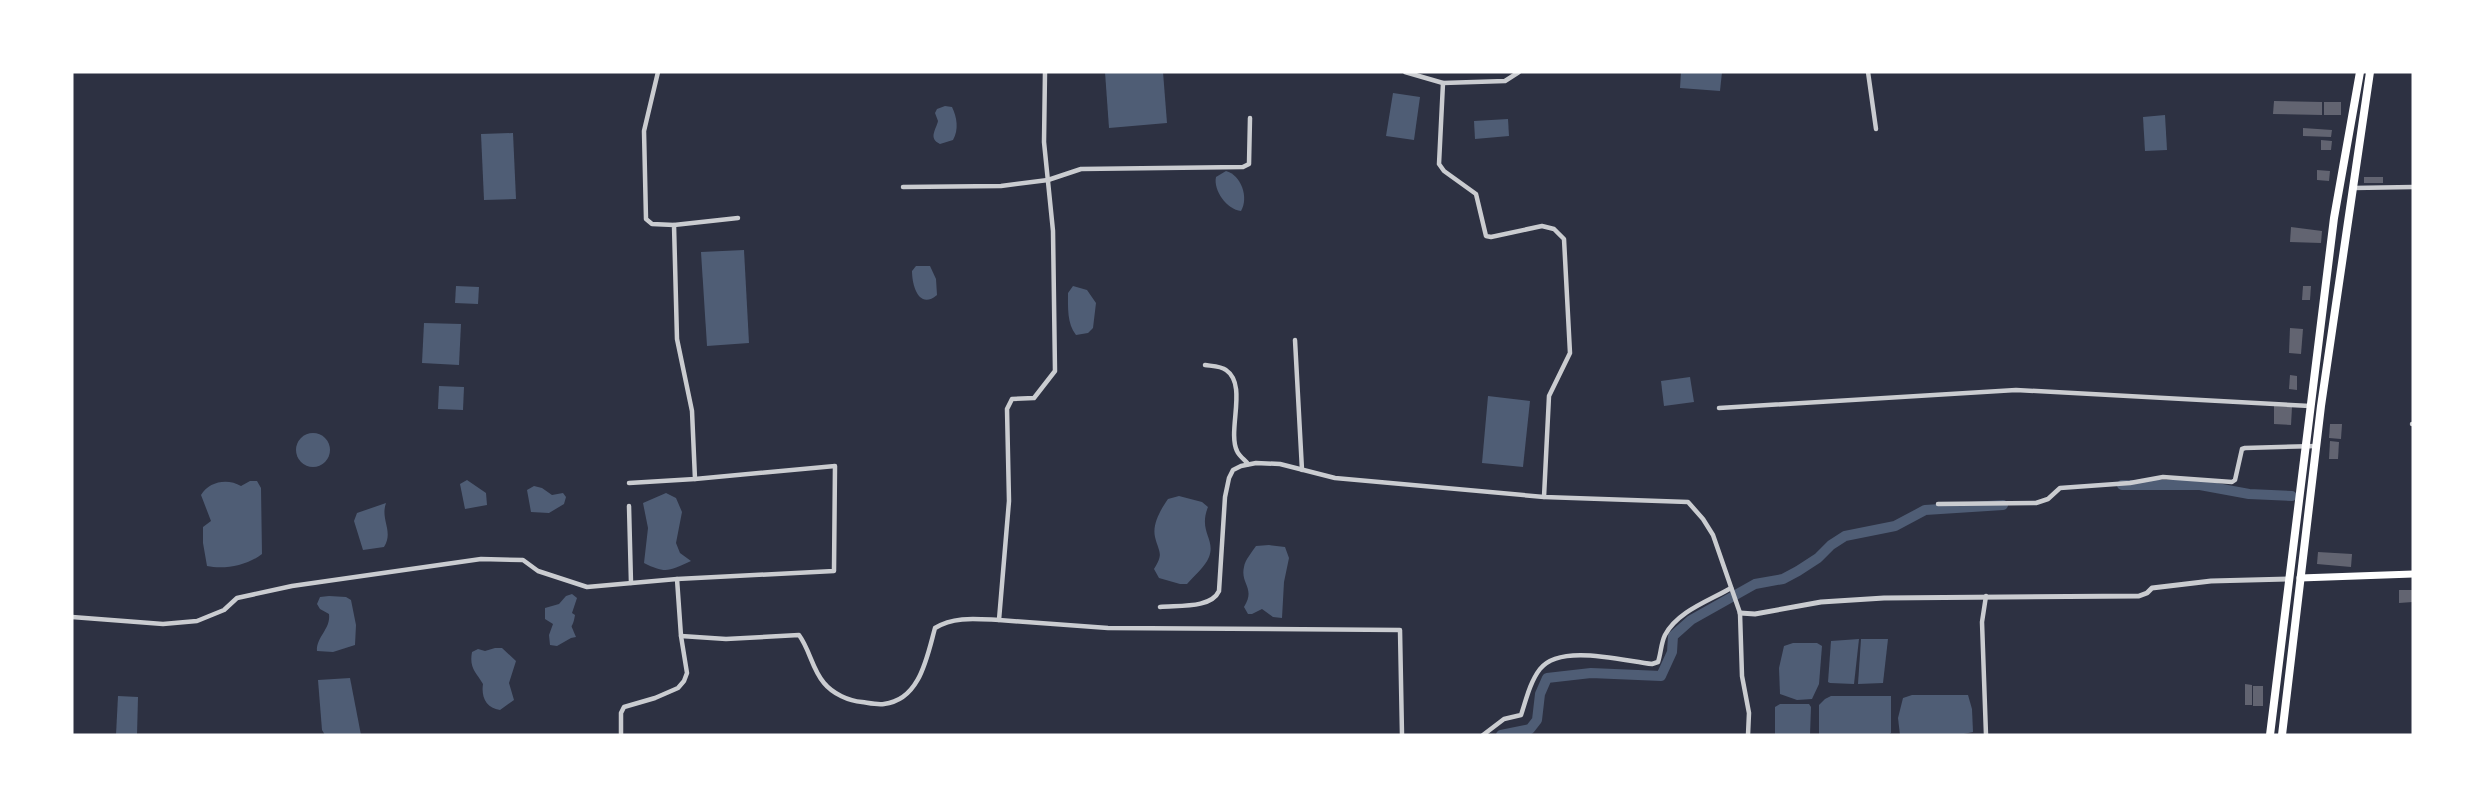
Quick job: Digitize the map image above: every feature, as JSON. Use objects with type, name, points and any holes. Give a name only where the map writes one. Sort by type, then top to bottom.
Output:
[{"type":"highway","points":[[2270,735],[2334,218],[2360,72]]},
{"type":"highway","points":[[2282,735],[2320,406],[2370,72]]},
{"type":"main road","points":[[2300,578],[2413,574]]},
{"type":"street","points":[[658,72],[644,131],[646,219],[652,224],[674,225],[738,218]]},
{"type":"street","points":[[999,620],[1009,501],[1007,410],[1012,400],[1034,398],[1055,371],[1053,231],[1044,142],[1045,72]]},
{"type":"street","points":[[1405,72],[1443,83],[1505,81],[1519,72]]},
{"type":"street","points":[[1868,72],[1876,128]]},
{"type":"street","points":[[1443,83],[1439,164],[1444,171],[1476,194],[1486,236],[1542,226],[1555,229],[1564,239],[1570,353],[1549,396],[1544,497]]},
{"type":"street","points":[[903,187],[1001,186],[1048,180],[1081,169],[1243,167],[1249,164],[1251,118]]},
{"type":"street","points":[[2352,188],[2413,187]]},
{"type":"street","points":[[674,225],[677,339],[692,411],[695,479]]},
{"type":"street","points":[[1295,340],[1302,470]]},
{"type":"street","points":[[1205,365],[1225,369],[1234,378],[1234,437],[1237,452],[1249,464]]},
{"type":"street","points":[[1719,408],[2016,390],[2311,406]]},
{"type":"street","points":[[1938,503],[2036,503],[2048,499],[2060,488],[2130,483],[2163,477],[2232,482],[2235,480],[2242,449],[2317,446]]},
{"type":"street","points":[[1160,607],[1208,603],[1216,598],[1219,591],[1227,488],[1233,470],[1249,464],[1280,464],[1335,478],[1544,497],[1688,502],[1713,535],[1740,613],[1741,676],[1749,713],[1748,735]]},
{"type":"street","points":[[72,617],[163,624],[197,621],[224,610],[237,598],[292,586],[481,559],[523,560],[538,572],[587,587],[677,579],[834,571],[835,466],[629,483]]},
{"type":"street","points":[[629,506],[631,583]]},
{"type":"street","points":[[1740,613],[1755,614],[1821,602],[1986,595],[2139,596],[2152,588],[2164,586],[2211,581],[2300,578]]},
{"type":"street","points":[[621,735],[621,713],[624,708],[678,688],[687,673],[677,579]]},
{"type":"street","points":[[1483,735],[1504,719],[1521,715],[1533,679],[1548,661],[1580,655],[1652,664],[1658,662],[1663,638],[1672,625],[1688,611],[1731,588]]},
{"type":"street","points":[[1986,595],[1982,622],[1986,735]]},
{"type":"street","points":[[681,636],[726,639],[799,635],[825,685],[855,702],[883,705],[898,700],[911,691],[926,662],[935,628],[955,620],[999,620],[1108,628],[1400,630],[1402,735]]},
{"type":"water","points":[[1105,72],[1163,72],[1167,123],[1109,128]]},
{"type":"water","points":[[1681,72],[1722,72],[1720,91],[1680,88]]},
{"type":"water","points":[[1393,93],[1420,97],[1414,140],[1386,136]]},
{"type":"water","points":[[952,107],[957,128],[953,140],[940,144],[934,139],[938,121],[935,113],[937,109]]},
{"type":"water","points":[[2165,115],[2167,150],[2145,151],[2143,117]]},
{"type":"water","points":[[1508,119],[1509,136],[1475,139],[1474,121]]},
{"type":"water","points":[[513,133],[516,199],[484,200],[481,134]]},
{"type":"water","points":[[1226,171],[1236,177],[1242,187],[1244,199],[1241,211],[1226,203],[1217,188],[1216,177]]},
{"type":"water","points":[[744,250],[749,343],[707,346],[701,252]]},
{"type":"water","points":[[916,266],[930,266],[936,279],[937,295],[931,299],[921,298],[915,289],[912,271]]},
{"type":"water","points":[[456,286],[479,287],[478,304],[455,303]]},
{"type":"water","points":[[1073,286],[1087,290],[1096,303],[1093,328],[1088,333],[1076,335],[1071,326],[1068,293]]},
{"type":"water","points":[[424,323],[461,324],[459,365],[422,363]]},
{"type":"water","points":[[1690,377],[1694,402],[1664,406],[1661,381]]},
{"type":"water","points":[[439,386],[464,387],[463,410],[438,409]]},
{"type":"water","points":[[1488,396],[1530,401],[1523,467],[1482,463]]},
{"type":"water","points":[[313,433],[325,438],[330,450],[325,462],[313,467],[301,462],[296,450],[301,438]]},
{"type":"water","points":[[467,480],[486,493],[487,505],[465,509],[460,484]]},
{"type":"water","points":[[257,481],[261,488],[262,554],[236,566],[207,566],[203,527],[211,521],[201,495],[204,490],[219,482],[241,486]]},
{"type":"water","points":[[534,486],[552,495],[563,493],[566,497],[564,504],[549,513],[531,512],[527,490]]},
{"type":"water","points":[[666,493],[676,498],[682,512],[676,543],[680,553],[691,561],[663,570],[644,563],[648,528],[643,503]]},
{"type":"water","points":[[1179,496],[1202,502],[1208,507],[1205,523],[1211,551],[1202,568],[1187,584],[1159,578],[1154,569],[1160,556],[1154,532],[1156,522],[1168,499]]},
{"type":"water","points":[[386,503],[387,541],[384,547],[363,550],[354,521],[357,513]]},
{"type":"water","points":[[1256,546],[1285,547],[1289,558],[1284,582],[1282,618],[1273,617],[1262,609],[1248,614],[1244,607],[1248,595],[1243,573],[1246,562]]},
{"type":"water","points":[[572,594],[577,598],[572,613],[575,615],[572,626],[576,637],[557,646],[550,645],[549,635],[553,624],[545,619],[545,608],[559,604]]},
{"type":"water","points":[[320,597],[351,600],[356,625],[355,645],[333,652],[317,651],[329,614],[317,604]]},
{"type":"water","points":[[1859,639],[1854,684],[1828,682],[1831,641]]},
{"type":"water","points":[[1861,639],[1888,639],[1883,683],[1858,684]]},
{"type":"water","points":[[1793,643],[1817,643],[1822,646],[1819,684],[1812,699],[1797,700],[1780,694],[1779,668],[1784,646]]},
{"type":"water","points":[[502,648],[516,661],[509,683],[514,700],[500,710],[491,707],[486,701],[483,684],[471,662],[472,652]]},
{"type":"water","points":[[350,678],[361,735],[325,735],[322,730],[318,680]]},
{"type":"water","points":[[1912,695],[1968,695],[1973,732],[1959,735],[1900,735],[1898,718],[1903,698]]},
{"type":"water","points":[[118,696],[138,697],[137,735],[116,735]]},
{"type":"water","points":[[1831,696],[1891,696],[1891,733],[1819,735],[1819,705]]},
{"type":"water","points":[[1780,704],[1809,704],[1810,735],[1775,735],[1775,707]]},
{"type":"building","points":[[2274,101],[2322,102],[2322,115],[2273,114]]},
{"type":"building","points":[[2324,102],[2341,102],[2341,115],[2324,115]]},
{"type":"building","points":[[2303,128],[2332,130],[2331,137],[2303,136]]},
{"type":"building","points":[[2321,140],[2332,141],[2331,150],[2321,150]]},
{"type":"building","points":[[2317,170],[2330,171],[2329,181],[2317,180]]},
{"type":"building","points":[[2364,177],[2383,177],[2383,183],[2364,183]]},
{"type":"building","points":[[2291,227],[2322,231],[2321,243],[2290,242]]},
{"type":"building","points":[[2303,286],[2311,286],[2310,300],[2302,300]]},
{"type":"building","points":[[2290,328],[2303,329],[2301,354],[2289,353]]},
{"type":"building","points":[[2290,375],[2297,376],[2297,390],[2289,389]]},
{"type":"building","points":[[2274,406],[2292,407],[2291,425],[2274,424]]},
{"type":"building","points":[[2330,424],[2342,424],[2341,439],[2329,438]]},
{"type":"building","points":[[2330,441],[2339,442],[2338,459],[2329,459]]},
{"type":"building","points":[[2318,552],[2352,554],[2351,567],[2317,564]]},
{"type":"building","points":[[2399,590],[2413,590],[2413,602],[2399,603]]},
{"type":"building","points":[[2245,684],[2252,685],[2252,705],[2245,705]]},
{"type":"building","points":[[2253,686],[2263,686],[2263,706],[2253,706]]},
{"type":"waterway","points":[[2122,485],[2200,485],[2249,494],[2292,496]]},
{"type":"waterway","points":[[1501,735],[1530,729],[1537,720],[1540,694],[1547,678],[1591,673],[1661,676],[1672,652],[1673,636],[1691,620],[1755,584],[1783,579],[1798,571],[1845,536],[1895,526],[1925,510],[2003,505]]}]
